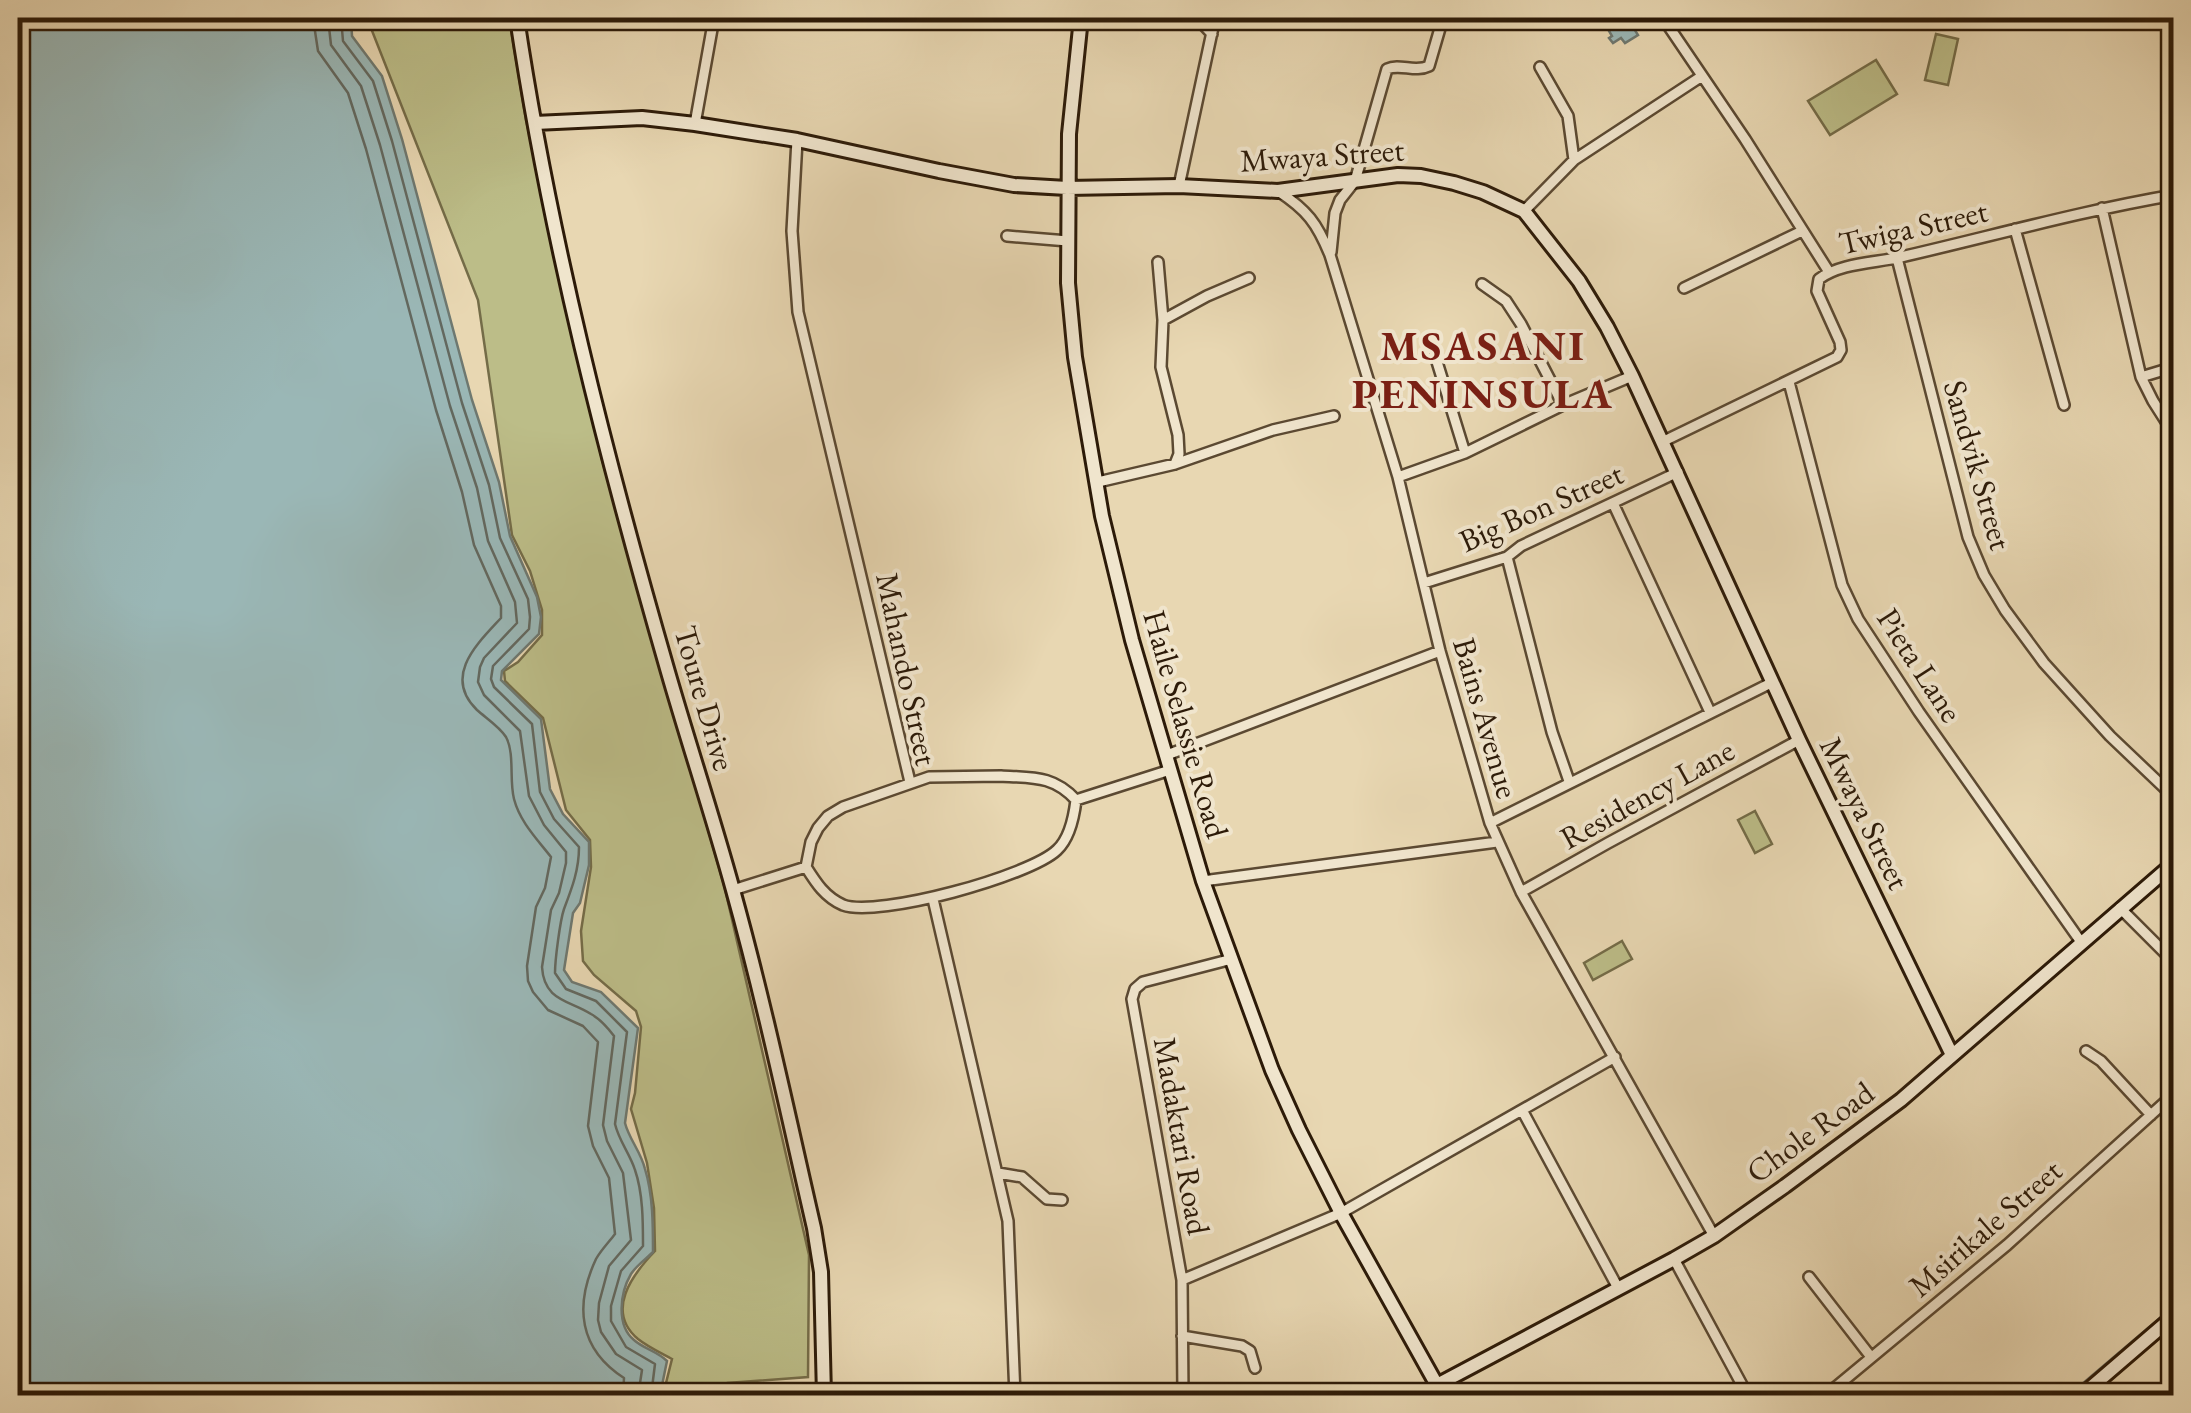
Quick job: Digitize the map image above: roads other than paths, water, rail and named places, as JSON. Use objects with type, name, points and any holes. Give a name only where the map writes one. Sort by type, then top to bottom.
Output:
[{"type":"street","name":"Toure Drive","points":[[517,18],[558,245],[596,408],[734,890],[814,1228],[821,1272],[824,1396]]},
{"type":"street","points":[[695,124],[714,18]]},
{"type":"street","name":"Haile Selassie Road","points":[[1081,18],[1070,120],[1068,283],[1075,357],[1118,585],[1204,881],[1272,1070],[1340,1213],[1440,1390]]},
{"type":"street","points":[[1198,18],[1212,34]]},
{"type":"street","points":[[1180,186],[1215,18]]},
{"type":"street","points":[[1330,255],[1335,213],[1355,181],[1387,69],[1429,66],[1443,18]]},
{"type":"street","points":[[1663,18],[1829,272]]},
{"type":"street","points":[[1540,67],[1568,116],[1574,160]]},
{"type":"street","points":[[1524,212],[1574,160],[1702,76]]},
{"type":"street","name":"Mwaya Street","points":[[534,123],[642,118],[695,124],[797,140],[995,182],[1067,188],[1180,186],[1278,191],[1398,174],[1422,176],[1483,192],[1524,212],[1579,281],[1632,376],[1798,740],[1952,1055]]},
{"type":"street","name":"Mahando Street","points":[[797,140],[792,232],[798,312],[910,782],[828,816],[811,842],[806,867]]},
{"type":"street","name":"Bains Avenue","points":[[1278,191],[1312,218],[1330,255],[1398,477],[1440,651],[1497,842],[1521,892],[1714,1236]]},
{"type":"street","name":"Twiga Street","points":[[1664,441],[1837,357],[1840,342],[1817,291],[1819,279],[1829,272],[2174,195]]},
{"type":"street","points":[[2102,208],[2141,376],[2174,434]]},
{"type":"street","points":[[2016,229],[2064,405]]},
{"type":"street","points":[[1684,288],[1802,231]]},
{"type":"street","points":[[1006,236],[1068,241]]},
{"type":"street","name":"Sandvik Street","points":[[1897,258],[1968,537],[1984,575],[2044,663],[2110,736],[2174,797]]},
{"type":"street","points":[[1158,262],[1162,367],[1178,434],[1175,464]]},
{"type":"street","points":[[1162,320],[1249,278]]},
{"type":"street","points":[[1482,284],[1506,300],[1563,405]]},
{"type":"street","points":[[1430,339],[1465,453]]},
{"type":"street","points":[[2141,376],[2174,366]]},
{"type":"street","points":[[1398,477],[1465,453],[1632,376]]},
{"type":"street","name":"Pieta Lane","points":[[1789,382],[1842,585],[1858,619],[2081,942]]},
{"type":"street","points":[[1098,482],[1175,464],[1273,430],[1334,416]]},
{"type":"street","name":"Big Bon Street","points":[[1424,583],[1508,557],[1521,546],[1678,472]]},
{"type":"street","points":[[1612,503],[1710,712]]},
{"type":"street","points":[[1508,557],[1552,732],[1570,781]]},
{"type":"street","points":[[1076,800],[1440,651]]},
{"type":"street","points":[[1490,823],[1772,682]]},
{"type":"street","name":"Residency Lane","points":[[1521,892],[1798,740]]},
{"type":"street","points":[[910,782],[948,776],[1036,778],[1050,780],[1076,800]]},
{"type":"street","points":[[734,890],[806,867],[817,885],[846,906],[863,909],[933,898],[1038,862],[1058,850],[1069,831],[1076,800]]},
{"type":"street","points":[[1204,881],[1497,842]]},
{"type":"street","name":"Chole Road","points":[[1440,1390],[1714,1236],[1852,1137],[1901,1100],[2174,863]]},
{"type":"street","points":[[933,898],[1008,1222],[1015,1396]]},
{"type":"street","points":[[2120,908],[2174,962]]},
{"type":"street","name":"Madaktari Road","points":[[1183,1396],[1182,1280],[1133,994],[1143,982],[1232,959]]},
{"type":"street","points":[[2086,1051],[2151,1115]]},
{"type":"street","points":[[1182,1280],[1340,1213],[1615,1058]]},
{"type":"street","name":"Msirikale Street","points":[[1825,1396],[2007,1245],[2174,1094]]},
{"type":"street","points":[[1522,1110],[1618,1288]]},
{"type":"street","points":[[998,1174],[1022,1177],[1046,1199],[1062,1200]]},
{"type":"street","points":[[1674,1259],[1748,1396]]},
{"type":"street","points":[[1809,1277],[1871,1357]]},
{"type":"street","points":[[2081,1396],[2174,1316]]},
{"type":"street","points":[[1182,1336],[1242,1346],[1250,1351],[1255,1368]]},
{"type":"water","points":[[18,18],[351,18],[352,36],[382,76],[472,400],[499,482],[510,536],[537,597],[541,617],[539,634],[502,671],[501,680],[541,719],[550,789],[563,814],[589,842],[589,865],[580,903],[573,913],[564,970],[572,982],[601,992],[638,1028],[625,1123],[648,1179],[653,1252],[631,1274],[624,1290],[622,1318],[628,1334],[667,1361],[660,1395],[18,1395]]},
{"type":"water","points":[[1628,19],[1638,35],[1625,43],[1621,38],[1613,43],[1609,31]]},
{"type":"waterway","points":[[2068,1396],[2174,1306]]},
{"type":"district","name":"MSASANI PENINSULA","points":[[1483,369]]}]
